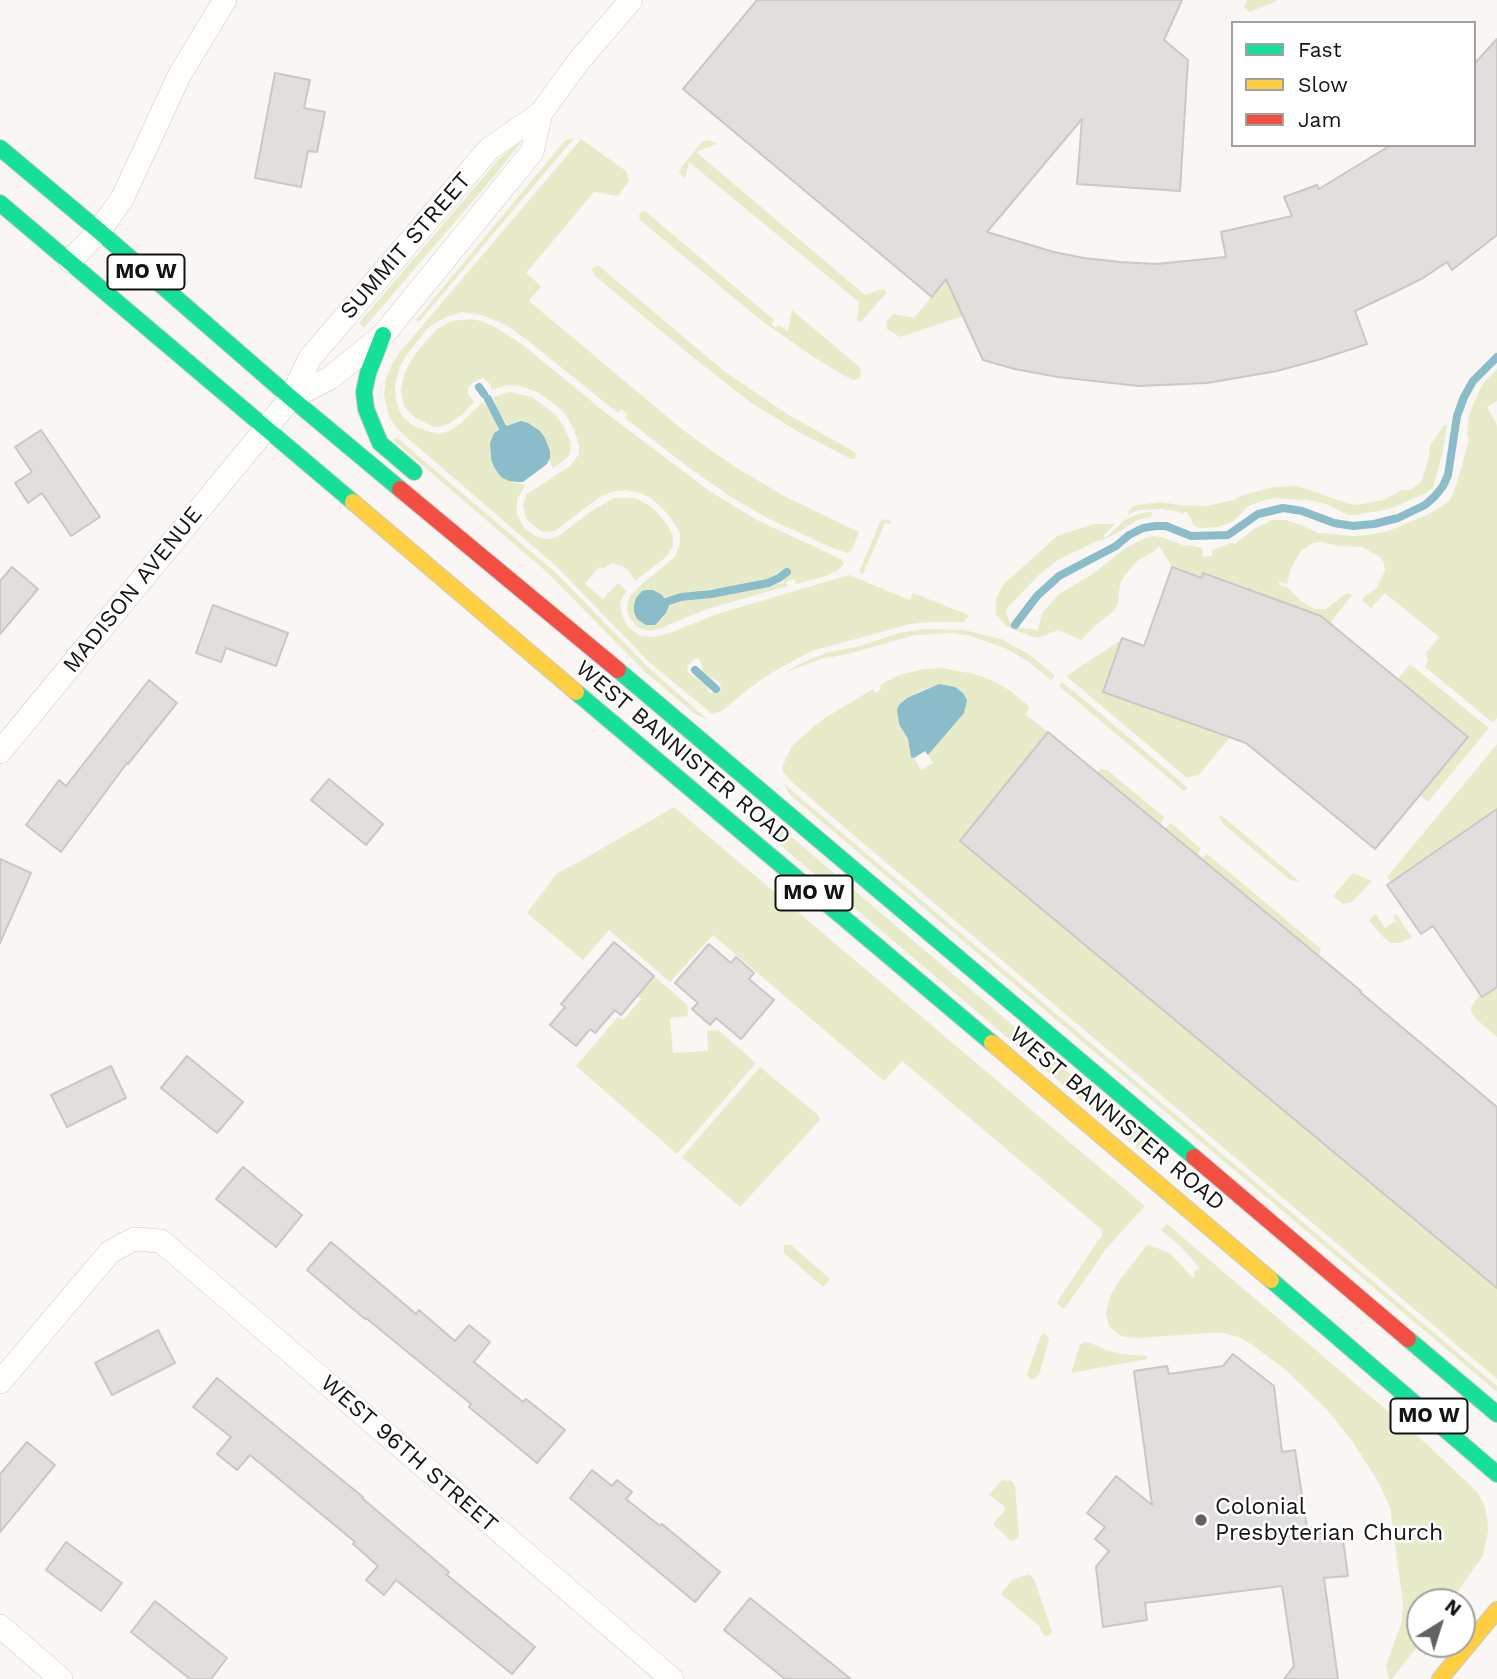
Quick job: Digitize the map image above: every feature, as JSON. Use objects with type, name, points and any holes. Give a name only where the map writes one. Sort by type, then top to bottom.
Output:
[{"type":"main road","name":"WEST BANNISTER ROAD","points":[[0,148],[99,230],[291,398],[1497,1414]]},
{"type":"main road","name":"WEST BANNISTER ROAD","points":[[0,203],[1226,1241],[1497,1474]]},
{"type":"main road","points":[[383,335],[368,373],[364,392],[366,410],[380,443],[423,479]]},
{"type":"main road","points":[[547,591],[567,628]]},
{"type":"main road","points":[[1440,1679],[1497,1610]]},
{"type":"street","points":[[70,261],[99,230],[122,199],[180,74],[225,0]]},
{"type":"street","name":"SUMMIT STREET","points":[[291,398],[310,358],[489,149],[541,113],[578,62],[631,0]]},
{"type":"street","name":"SUMMIT STREET","points":[[291,398],[330,378],[383,335],[532,152],[541,113]]},
{"type":"street","name":"MADISON AVENUE","points":[[0,752],[291,398]]},
{"type":"street","name":"WEST 96TH STREET","points":[[0,1382],[110,1252],[134,1239],[161,1241],[672,1679]]},
{"type":"street","points":[[0,1626],[61,1679]]},
{"type":"green space","points":[[1247,0],[1279,0],[1250,12],[1244,7]]},
{"type":"green space","points":[[574,138],[419,322],[416,320],[563,143]]},
{"type":"green space","points":[[581,139],[626,171],[629,181],[618,196],[594,192],[526,273],[541,286],[529,301],[683,430],[712,451],[784,496],[859,532],[851,551],[847,553],[835,549],[769,519],[731,497],[625,418],[627,414],[621,409],[618,413],[527,340],[506,325],[481,315],[462,312],[444,318],[428,328],[408,353],[400,366],[395,385],[396,402],[402,416],[418,428],[439,434],[460,424],[482,403],[489,406],[499,429],[490,443],[491,459],[509,481],[525,486],[517,499],[517,514],[524,528],[537,537],[557,537],[614,498],[635,498],[657,512],[673,537],[673,546],[666,557],[635,581],[628,570],[612,563],[602,569],[599,567],[585,584],[603,599],[618,583],[627,591],[620,604],[622,616],[628,627],[641,636],[667,634],[717,614],[849,575],[910,600],[913,593],[969,615],[964,622],[910,624],[812,651],[778,669],[722,711],[712,714],[650,663],[556,566],[397,429],[389,416],[384,395],[386,378],[400,352]],"holes":[[[699,658],[703,673],[720,683],[721,690],[718,692],[710,693],[707,686],[688,672],[687,666]]]},
{"type":"green space","points":[[709,140],[717,144],[696,152],[865,295],[882,289],[886,291],[861,322],[857,321],[859,302],[689,162],[685,178],[681,175],[679,172],[682,166],[702,142]]},
{"type":"green space","points":[[519,142],[495,175],[364,328],[359,323],[498,160]]},
{"type":"green space","points":[[642,211],[774,320],[771,324],[776,328],[779,325],[788,331],[792,310],[857,365],[861,370],[860,378],[853,380],[843,375],[762,321],[640,220]]},
{"type":"green space","points":[[596,266],[724,371],[787,414],[855,452],[855,459],[802,434],[753,404],[594,275],[592,269]]},
{"type":"green space","points":[[946,279],[963,316],[900,337],[887,329],[886,322],[893,314],[914,318]]},
{"type":"green space","points":[[470,319],[495,327],[523,345],[606,413],[711,492],[759,521],[841,559],[844,564],[837,571],[825,576],[796,584],[794,579],[786,582],[787,586],[704,610],[659,629],[649,631],[637,627],[629,617],[628,601],[643,583],[675,557],[680,544],[680,534],[676,526],[651,498],[626,490],[601,496],[555,531],[539,530],[528,521],[523,504],[527,494],[570,466],[579,454],[574,430],[566,415],[537,392],[507,385],[491,390],[491,385],[483,378],[468,387],[468,394],[474,402],[448,424],[434,427],[415,418],[404,406],[401,390],[404,375],[416,353],[437,329],[452,321]],"holes":[[[783,570],[787,572],[783,583],[678,602],[669,606],[661,620],[662,595],[664,599],[689,592],[736,586],[767,579]]]},
{"type":"green space","points":[[1497,369],[1497,401],[1487,407],[1497,425],[1497,718],[1493,723],[1425,667],[1428,660],[1426,653],[1439,637],[1385,593],[1371,608],[1362,600],[1376,589],[1385,571],[1380,557],[1362,547],[1313,543],[1301,551],[1291,568],[1287,584],[1279,582],[1279,585],[1287,587],[1301,601],[1315,609],[1326,609],[1347,593],[1353,594],[1330,623],[1321,616],[1204,573],[1202,578],[1172,567],[1159,546],[1137,561],[1125,575],[1120,584],[1118,603],[1114,611],[1081,640],[1058,630],[1038,638],[1030,636],[1006,626],[996,614],[996,599],[1003,585],[1057,536],[1094,524],[1115,524],[1104,535],[1105,538],[1125,520],[1141,513],[1152,512],[1151,517],[1137,520],[1117,533],[1058,560],[1040,574],[1007,608],[1010,622],[1020,628],[1038,630],[1042,613],[1059,594],[1091,575],[1127,547],[1145,538],[1161,537],[1202,548],[1203,557],[1212,556],[1212,551],[1230,543],[1235,544],[1254,529],[1272,520],[1286,520],[1318,533],[1354,536],[1388,531],[1429,514],[1451,498],[1469,439],[1469,415],[1480,389]]},
{"type":"green space","points":[[510,392],[532,397],[555,414],[563,425],[571,443],[570,453],[553,468],[533,426],[521,421],[507,425],[499,412],[493,397]]},
{"type":"green space","points":[[1444,425],[1447,425],[1442,455],[1433,488],[1389,509],[1348,515],[1326,504],[1305,499],[1276,498],[1248,506],[1234,521],[1218,527],[1202,528],[1193,524],[1185,511],[1183,514],[1164,509],[1139,510],[1128,515],[1132,507],[1138,505],[1161,502],[1206,506],[1274,487],[1297,486],[1357,505],[1384,500],[1402,490],[1410,490],[1421,482],[1430,446]]},
{"type":"green space","points":[[396,437],[556,573],[650,669],[708,720],[695,714],[644,671],[549,574],[393,440]]},
{"type":"green space","points":[[884,519],[891,521],[890,524],[885,523],[863,574],[859,572],[880,522]]},
{"type":"green space","points":[[924,629],[964,630],[1001,639],[1030,655],[1055,676],[1051,680],[1029,662],[1005,648],[967,635],[951,633],[915,635],[821,659],[784,673],[825,653]]},
{"type":"green space","points":[[1121,640],[1103,692],[1230,737],[1199,775],[1187,778],[1066,676]]},
{"type":"green space","points":[[1410,664],[1489,728],[1428,802],[1420,795],[1468,737],[1398,679]]},
{"type":"green space","points":[[942,668],[993,681],[1030,707],[1025,714],[1048,732],[960,841],[1497,1288],[1497,1379],[824,810],[783,772],[782,767],[792,746],[825,718],[873,689],[876,693],[885,682],[899,675]],"holes":[[[939,684],[964,713],[928,755],[933,763],[921,770],[911,757],[908,739],[899,724],[916,693]]]},
{"type":"green space","points":[[1062,682],[1188,788],[1184,791],[1059,686]]},
{"type":"green space","points":[[1497,744],[1497,809],[1391,882],[1387,877]]},
{"type":"green space","points":[[1101,769],[1107,770],[1164,817],[1160,826],[1097,773]]},
{"type":"green space","points":[[784,784],[1497,1386],[1497,1392],[789,794]]},
{"type":"green space","points":[[674,807],[1145,1206],[1106,1249],[1065,1308],[1057,1303],[1102,1235],[1101,1229],[902,1061],[884,1081],[713,935],[670,982],[609,930],[583,960],[527,913],[557,873]]},
{"type":"green space","points":[[1218,815],[1300,882],[1290,880],[1223,824]]},
{"type":"green space","points":[[1171,823],[1201,849],[1198,854],[1203,858],[1207,854],[1321,949],[1318,958],[1164,829]]},
{"type":"green space","points":[[781,828],[1149,1141],[1141,1151],[772,838]]},
{"type":"green space","points":[[1353,873],[1372,881],[1352,902],[1343,904],[1333,896]]},
{"type":"green space","points":[[1376,914],[1385,928],[1395,921],[1402,930],[1393,916],[1396,914],[1412,937],[1400,943],[1391,943],[1369,920]]},
{"type":"green space","points":[[653,975],[687,1005],[688,1016],[670,1018],[673,1053],[708,1051],[707,1031],[718,1030],[756,1063],[677,1154],[576,1066],[618,1017],[623,1020],[641,999],[636,994]]},
{"type":"green space","points":[[1497,987],[1497,1037],[1476,1019],[1470,1009],[1477,998]]},
{"type":"green space","points":[[760,1067],[818,1115],[820,1120],[740,1207],[682,1157]]},
{"type":"green space","points":[[1167,1224],[1429,1446],[1477,1492],[1484,1504],[1488,1531],[1483,1556],[1460,1588],[1406,1588],[1406,1658],[1408,1658],[1392,1679],[1389,1679],[1386,1666],[1402,1621],[1403,1604],[1390,1507],[1379,1483],[1350,1438],[1327,1410],[1287,1371],[1238,1337],[1211,1333],[1124,1337],[1109,1326],[1106,1314],[1110,1296],[1147,1245],[1170,1253],[1193,1278],[1196,1277],[1193,1272],[1200,1268],[1161,1230]]},
{"type":"green space","points":[[784,1245],[791,1245],[830,1279],[823,1287],[784,1253]]},
{"type":"green space","points":[[1045,1333],[1049,1340],[1039,1375],[1031,1379],[1027,1375],[1029,1368],[1041,1336]]},
{"type":"green space","points":[[1084,1342],[1121,1354],[1147,1356],[1147,1359],[1071,1373],[1080,1345]]},
{"type":"green space","points":[[1002,1480],[1012,1481],[1015,1486],[1019,1535],[1011,1541],[993,1524],[1005,1510],[1004,1506],[989,1495]]},
{"type":"green space","points":[[1026,1575],[1034,1579],[1051,1628],[1049,1636],[1044,1635],[1039,1626],[1001,1594],[1012,1580]]},
{"type":"water","points":[[521,421],[540,431],[550,451],[550,458],[547,464],[523,482],[509,481],[501,477],[494,467],[490,443],[494,433]]},
{"type":"water","points":[[642,591],[662,595],[669,606],[655,625],[646,625],[637,619],[634,612],[636,598]]},
{"type":"water","points":[[939,684],[955,687],[963,693],[967,700],[964,713],[928,755],[925,751],[914,758],[911,757],[908,739],[899,724],[897,709],[907,698]]},
{"type":"building","points":[[757,0],[1182,0],[1164,40],[1188,60],[1180,191],[1077,184],[1082,119],[987,232],[1084,258],[1156,264],[1226,257],[1221,232],[1292,216],[1284,197],[1317,185],[1319,189],[1388,147],[1476,147],[1476,62],[1497,39],[1497,235],[1452,270],[1447,262],[1423,278],[1355,311],[1367,344],[1321,359],[1277,371],[1207,383],[1139,386],[1058,377],[983,360],[946,279],[932,297],[683,89]]},
{"type":"building","points":[[275,73],[310,80],[304,108],[325,112],[317,152],[308,151],[301,187],[255,178]]},
{"type":"building","points":[[41,430],[100,517],[71,536],[42,493],[28,503],[15,483],[32,472],[15,447]]},
{"type":"building","points":[[12,567],[38,589],[0,634],[0,581]]},
{"type":"building","points":[[1172,567],[1202,578],[1203,573],[1321,616],[1468,737],[1375,849],[1246,743],[1103,692],[1122,638],[1144,646]]},
{"type":"building","points":[[213,605],[288,633],[276,666],[226,648],[221,662],[196,653]]},
{"type":"building","points":[[149,680],[177,703],[127,763],[61,852],[26,825],[59,780],[66,786]]},
{"type":"building","points":[[1048,732],[1497,1107],[1497,1288],[960,841]]},
{"type":"building","points":[[329,779],[383,824],[366,845],[311,800]]},
{"type":"building","points":[[1497,809],[1497,987],[1482,997],[1433,926],[1421,934],[1387,885]]},
{"type":"building","points":[[0,859],[31,873],[0,943]]},
{"type":"building","points":[[614,942],[654,976],[621,1015],[615,1010],[595,1033],[590,1029],[576,1046],[550,1025],[565,1007],[561,1004]]},
{"type":"building","points":[[709,944],[731,963],[736,957],[754,973],[749,979],[774,1000],[741,1039],[716,1018],[710,1025],[692,1009],[698,1003],[675,983]]},
{"type":"building","points":[[187,1056],[243,1102],[217,1133],[161,1088]]},
{"type":"building","points":[[111,1066],[126,1098],[67,1127],[51,1095]]},
{"type":"building","points":[[243,1167],[302,1215],[276,1247],[216,1199]]},
{"type":"building","points":[[331,1242],[416,1314],[419,1310],[455,1341],[469,1325],[490,1342],[474,1362],[523,1402],[526,1399],[565,1430],[537,1463],[469,1407],[471,1404],[307,1270]]},
{"type":"building","points":[[158,1330],[175,1363],[112,1395],[95,1363]]},
{"type":"building","name":"Colonial Presbyterian Church","points":[[1233,1354],[1274,1386],[1282,1452],[1295,1450],[1307,1528],[1319,1527],[1322,1535],[1342,1532],[1348,1576],[1324,1578],[1338,1679],[1284,1679],[1294,1666],[1282,1586],[1145,1603],[1147,1620],[1103,1627],[1096,1567],[1109,1551],[1095,1539],[1105,1527],[1087,1513],[1116,1476],[1152,1505],[1134,1371],[1167,1366],[1169,1374],[1223,1366]]},
{"type":"building","points":[[217,1378],[363,1497],[449,1572],[447,1575],[535,1647],[512,1674],[396,1580],[384,1595],[366,1580],[378,1566],[353,1544],[355,1542],[250,1455],[237,1470],[217,1454],[231,1437],[193,1407]]},
{"type":"building","points":[[27,1442],[55,1465],[0,1532],[0,1474]]},
{"type":"building","points":[[592,1470],[612,1486],[617,1480],[632,1492],[626,1499],[660,1526],[662,1524],[720,1572],[695,1602],[570,1498]]},
{"type":"building","points":[[66,1542],[122,1583],[101,1611],[46,1570]]},
{"type":"building","points":[[750,1598],[851,1679],[785,1679],[724,1630]]},
{"type":"building","points":[[155,1601],[227,1658],[211,1679],[190,1679],[131,1632]]},
{"type":"waterway","points":[[1015,625],[1037,596],[1059,576],[1116,546],[1143,528],[1166,526],[1191,536],[1228,535],[1258,514],[1283,508],[1353,526],[1398,518],[1425,505],[1443,486],[1448,475],[1457,416],[1464,397],[1473,381],[1497,357]]},
{"type":"waterway","points":[[479,387],[484,394]]},
{"type":"waterway","points":[[488,399],[506,434]]},
{"type":"waterway","points":[[666,602],[681,597],[768,583],[787,572]]},
{"type":"waterway","points":[[695,670],[716,689]]},
{"type":"traffic: fast","points":[[0,148],[400,489]]},
{"type":"traffic: fast","points":[[0,203],[353,502]]},
{"type":"traffic: fast","points":[[383,335],[368,373],[364,392],[366,409],[380,443],[414,472]]},
{"type":"traffic: fast","points":[[618,670],[1194,1157]]},
{"type":"traffic: fast","points":[[576,692],[992,1043]]},
{"type":"traffic: fast","points":[[1271,1280],[1497,1474]]},
{"type":"traffic: fast","points":[[1408,1339],[1497,1414]]},
{"type":"traffic: slow","points":[[353,502],[576,692]]},
{"type":"traffic: slow","points":[[992,1043],[1271,1280]]},
{"type":"traffic: slow","points":[[1440,1679],[1497,1610]]},
{"type":"traffic: jam","points":[[400,489],[618,670]]},
{"type":"traffic: jam","points":[[1194,1157],[1408,1339]]},
{"type":"place","name":"Colonial Presbyterian Church","points":[[1201,1520]]}]
